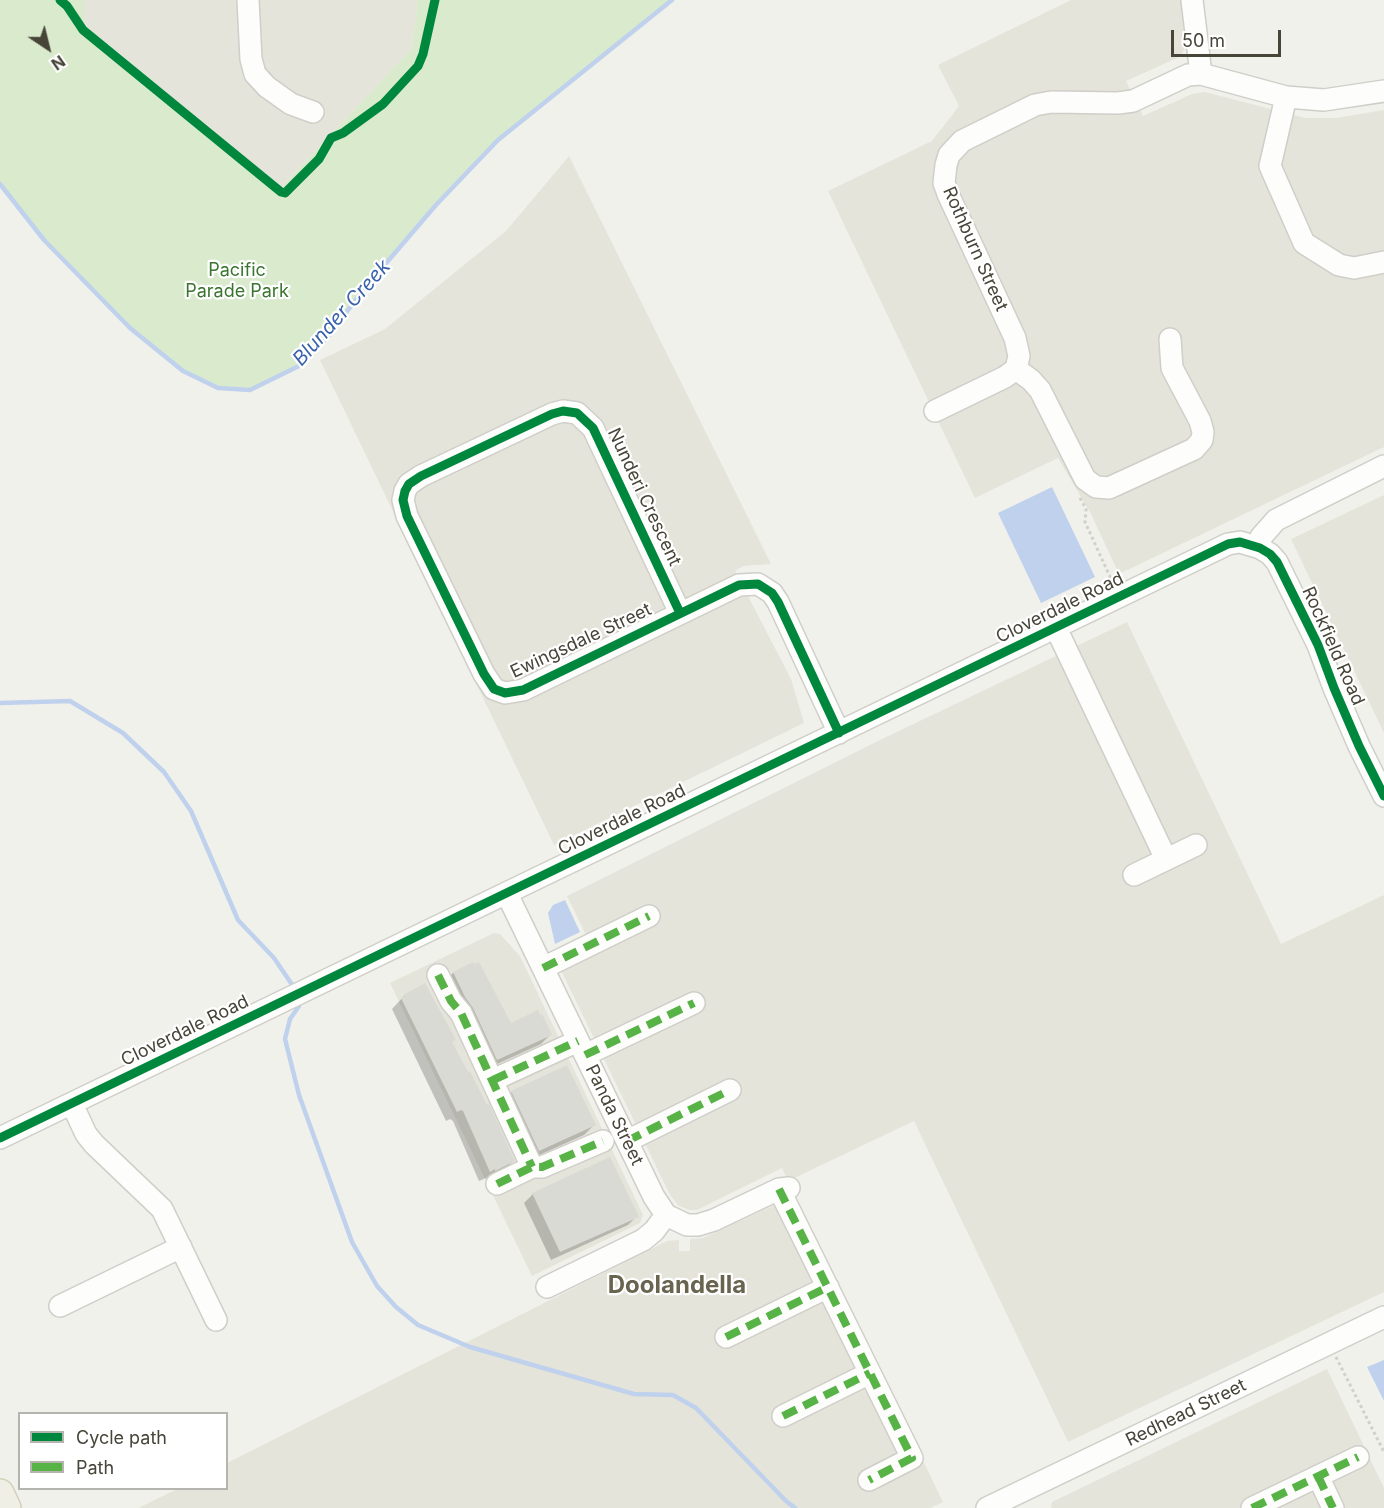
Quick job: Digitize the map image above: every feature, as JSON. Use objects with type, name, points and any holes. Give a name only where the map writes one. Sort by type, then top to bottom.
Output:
[{"type":"main road","points":[[0,1493],[7,1508]]},
{"type":"street","points":[[248,0],[251,59],[255,74],[267,87],[291,104],[313,112]]},
{"type":"street","points":[[1192,0],[1201,74],[1286,97],[1324,100],[1384,91]]},
{"type":"street","name":"Rothburn Street","points":[[1016,369],[1019,356],[1015,338],[948,194],[944,174],[949,155],[962,141],[1035,105],[1051,102],[1132,101],[1188,75],[1201,74]]},
{"type":"street","points":[[1286,97],[1270,166],[1304,243],[1339,265],[1354,268],[1384,262]]},
{"type":"street","points":[[935,411],[1016,369],[1040,390],[1085,479],[1096,487],[1115,487],[1194,449],[1202,440],[1203,432],[1200,421],[1172,368],[1170,339]]},
{"type":"street","name":"Nunderi Crescent","points":[[405,491],[409,484],[421,477],[552,414],[563,411],[577,413],[592,428],[680,613]]},
{"type":"street","points":[[1260,548],[1261,537],[1276,519],[1384,466]]},
{"type":"street","name":"Ewingsdale Street","points":[[405,491],[403,500],[407,516],[484,674],[489,683],[498,691],[505,693],[523,690],[740,585],[758,584],[772,593],[778,602],[839,733]]},
{"type":"street","name":"Cloverdale Road","points":[[0,1137],[507,894],[1215,549],[1240,542],[1260,548]]},
{"type":"street","name":"Rockfield Road","points":[[1260,548],[1277,562],[1318,645],[1342,708],[1384,796]]},
{"type":"street","points":[[1056,628],[1166,859]]},
{"type":"street","points":[[1134,875],[1196,845]]},
{"type":"street","name":"Panda Street","points":[[507,894],[654,1197],[666,1215]]},
{"type":"street","points":[[543,968],[649,916]]},
{"type":"street","points":[[438,975],[461,1013],[532,1167]]},
{"type":"street","points":[[493,1080],[582,1048],[694,1003]]},
{"type":"street","points":[[627,1141],[730,1090]]},
{"type":"street","points":[[72,1104],[86,1134],[94,1144],[162,1209],[216,1320]]},
{"type":"street","points":[[496,1184],[532,1167],[542,1167],[603,1141]]},
{"type":"street","points":[[548,1287],[643,1240],[654,1231],[666,1215],[687,1225],[698,1225],[784,1188],[828,1287],[912,1458],[869,1480]]},
{"type":"street","points":[[60,1306],[181,1247]]},
{"type":"street","points":[[726,1337],[828,1287]]},
{"type":"street","name":"Redhead Street","points":[[987,1508],[1024,1500],[1384,1317]]},
{"type":"street","points":[[783,1416],[870,1372]]},
{"type":"street","points":[[1252,1508],[1358,1457]]},
{"type":"street","points":[[1318,1476],[1333,1508]]},
{"type":"path","points":[[1085,479],[1072,486],[1085,505],[1085,522],[1112,581],[1119,577]]},
{"type":"path","points":[[1330,1344],[1384,1452]]},
{"type":"shaded area","points":[[84,0],[418,0],[412,48],[281,188],[84,26]]},
{"type":"shaded area","points":[[1071,0],[1181,0],[1185,47],[1182,54],[1126,81],[1143,116],[1192,94],[1205,92],[1305,118],[1336,118],[1384,110],[1384,447],[1119,574],[1091,514],[1058,458],[975,498],[828,191],[932,141],[959,106],[938,65]]},
{"type":"shaded area","points":[[569,156],[771,564],[743,566],[735,571],[791,679],[804,723],[554,845],[320,360],[385,329],[506,231]]},
{"type":"shaded area","points":[[1384,495],[1384,733],[1291,539]]},
{"type":"shaded area","points":[[1127,622],[1281,944],[1384,895],[1384,1292],[1068,1442],[914,1121],[788,1181],[782,1168],[697,1210],[679,1206],[670,1195],[552,952],[586,935],[567,896],[880,740]]},
{"type":"shaded area","points":[[494,933],[500,934],[520,956],[643,1215],[640,1223],[532,1276],[390,983]]},
{"type":"shaded area","points":[[796,1197],[943,1502],[930,1508],[138,1508],[175,1490],[228,1490],[228,1462],[667,1241],[679,1240],[679,1251],[690,1251],[690,1239],[703,1238]]},
{"type":"shaded area","points":[[1327,1369],[1384,1488],[1384,1508],[1051,1508],[1052,1502]]},
{"type":"green space","name":"Pacific Parade Park","points":[[0,0],[84,0],[84,26],[281,188],[412,48],[418,0],[672,0],[498,140],[436,205],[364,289],[327,338],[299,366],[250,390],[218,388],[183,371],[130,328],[44,240],[0,184]]},
{"type":"water","points":[[1052,487],[1095,577],[1041,603],[998,513]]},
{"type":"water","points":[[565,900],[580,932],[555,944],[548,913],[553,905]]},
{"type":"water","points":[[1384,1360],[1384,1401],[1367,1367]]},
{"type":"building","points":[[473,962],[474,964],[479,962],[511,1023],[538,1010],[552,1035],[497,1060],[453,972]]},
{"type":"building","points":[[425,983],[456,1040],[452,1042],[487,1105],[489,1104],[515,1161],[495,1171],[495,1169],[490,1172],[463,1111],[457,1112],[401,998]]},
{"type":"building","points":[[567,1065],[596,1125],[539,1151],[511,1091]]},
{"type":"building","points":[[610,1157],[639,1217],[560,1252],[532,1193]]},
{"type":"waterway","name":"Blunder Creek","points":[[0,184],[44,240],[130,328],[183,371],[218,388],[250,390],[299,366],[327,338],[364,289],[436,205],[498,140],[672,0]]},
{"type":"waterway","points":[[0,703],[70,701],[123,733],[164,772],[191,811],[238,920],[274,958],[293,986]]},
{"type":"waterway","points":[[299,1006],[290,1019],[285,1039],[299,1095],[352,1242],[377,1286],[396,1307],[418,1325],[470,1347],[634,1394],[673,1395],[696,1408],[795,1508]]},
{"type":"marked path","points":[[543,968],[649,916]]},
{"type":"marked path","points":[[438,975],[451,1001],[461,1013],[532,1167]]},
{"type":"marked path","points":[[585,1055],[694,1003]]},
{"type":"marked path","points":[[493,1080],[578,1041]]},
{"type":"marked path","points":[[627,1141],[730,1090]]},
{"type":"marked path","points":[[497,1184],[532,1167],[542,1167],[603,1141]]},
{"type":"marked path","points":[[779,1189],[912,1458],[869,1480]]},
{"type":"marked path","points":[[726,1337],[828,1287]]},
{"type":"marked path","points":[[783,1416],[870,1373]]},
{"type":"marked path","points":[[1252,1508],[1358,1457]]},
{"type":"marked path","points":[[1318,1476],[1333,1508]]},
{"type":"cycle path","points":[[60,0],[67,6],[83,30],[285,193],[319,159],[331,138],[343,133],[383,104],[418,66],[423,54],[435,0]]},
{"type":"cycle path","points":[[680,613],[593,428],[577,413],[563,411],[552,414],[421,476],[409,484],[405,491],[403,500],[407,516],[484,674],[494,689],[505,693],[523,690],[739,585],[758,584],[772,593],[778,602],[839,733]]},
{"type":"cycle path","points":[[0,1138],[1228,544],[1240,542],[1260,548],[1277,562],[1318,645],[1359,746],[1384,796]]},
{"type":"district","name":"Doolandella","points":[[677,1286]]}]
